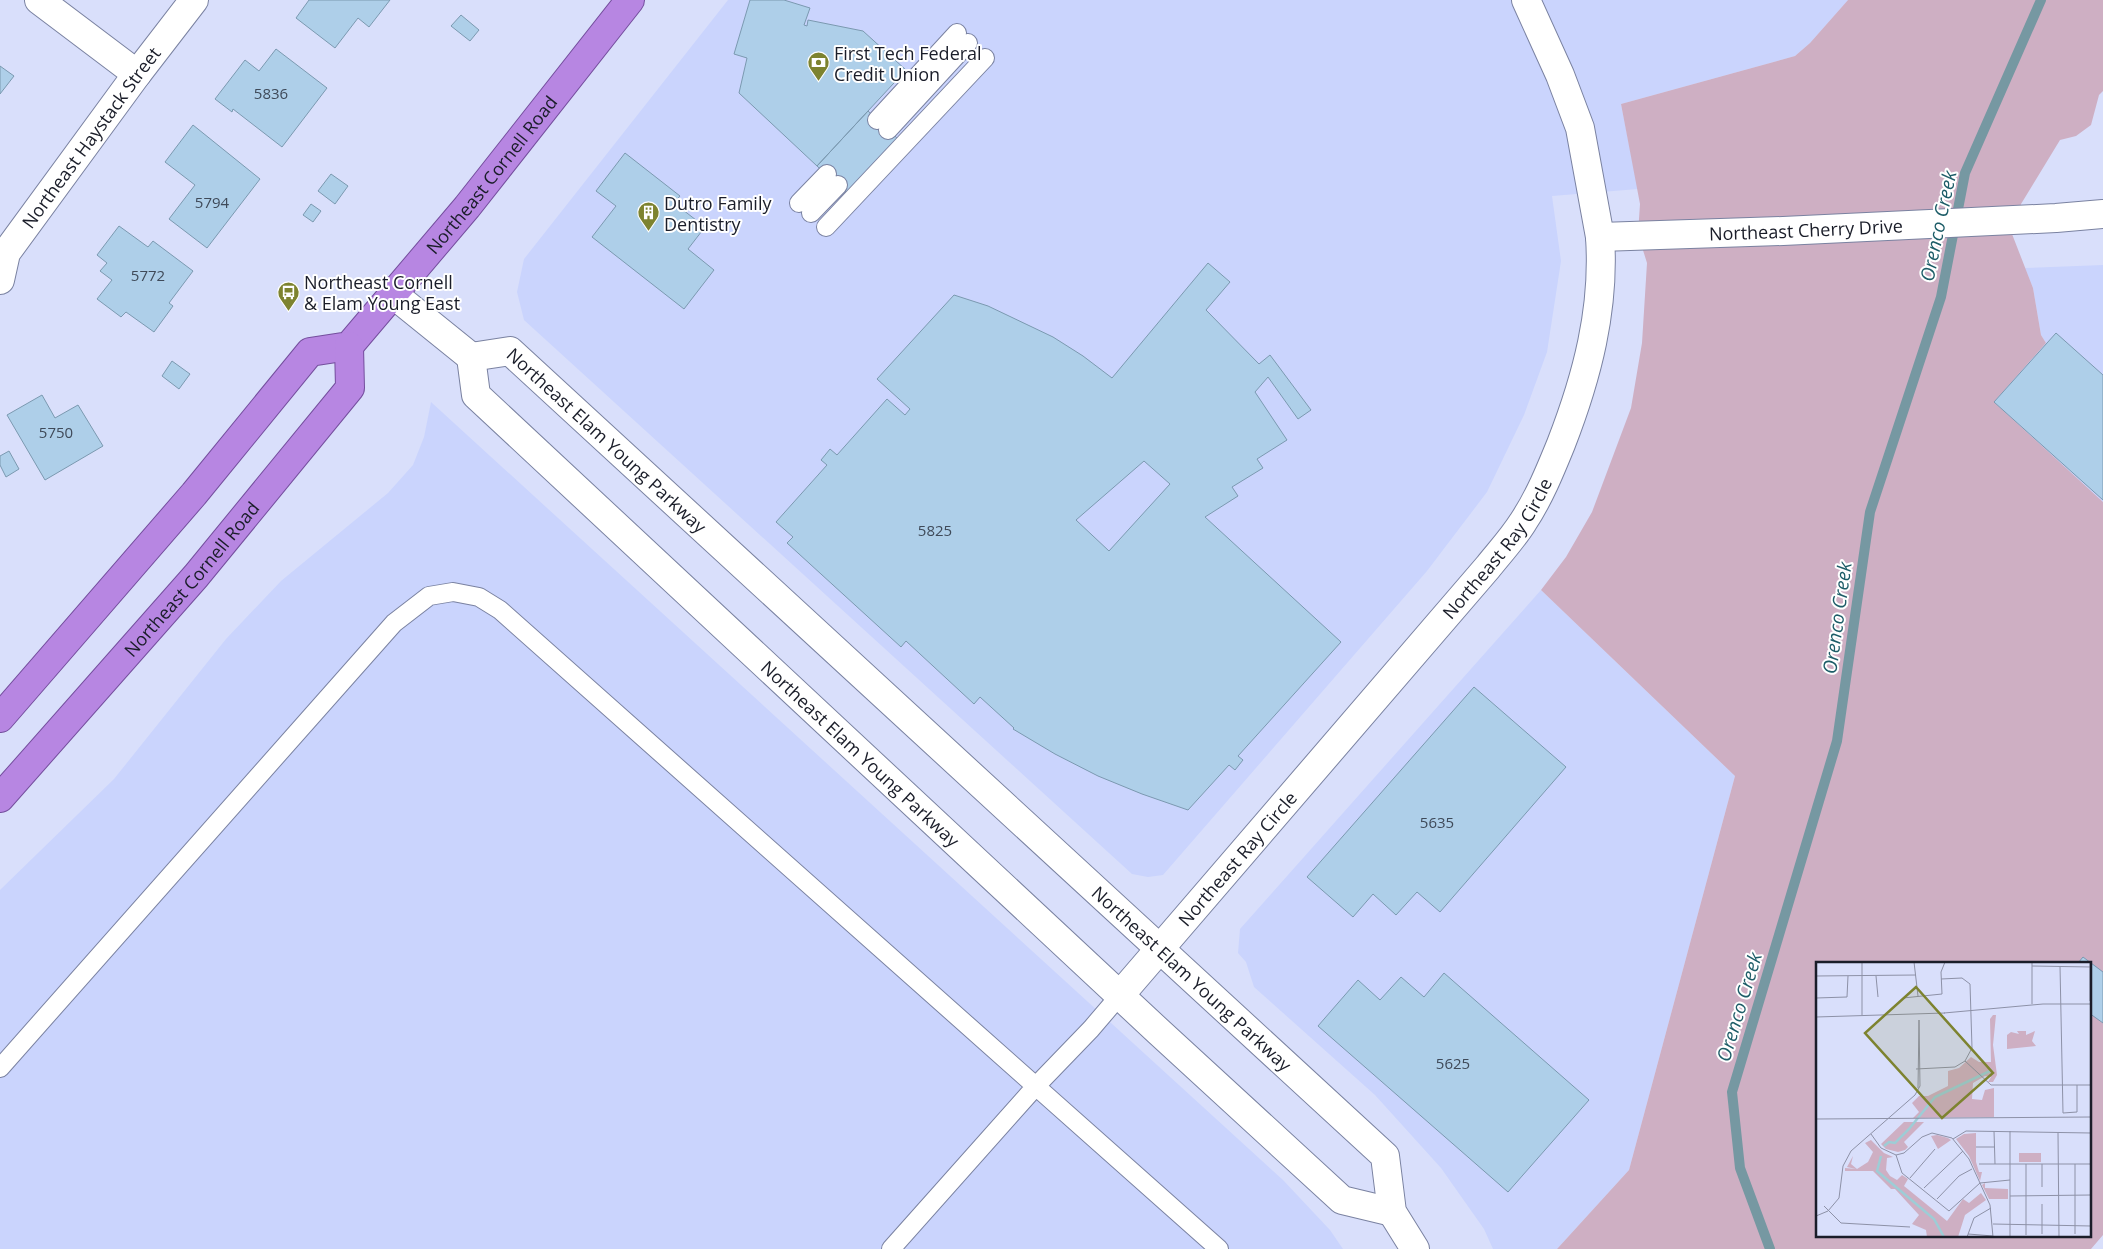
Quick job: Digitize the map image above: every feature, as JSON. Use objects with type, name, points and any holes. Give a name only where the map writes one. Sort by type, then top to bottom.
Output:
[{"type":"highway","name":"Northeast Cornell Road","points":[[0,798],[196,576],[350,388],[349,346],[467,207],[630,0]]},
{"type":"highway","points":[[0,718],[194,494],[310,352],[349,346]]},
{"type":"street","points":[[39,0],[137,74]]},
{"type":"street","name":"Northeast Haystack Street","points":[[0,280],[6,253],[137,74],[194,0]]},
{"type":"street","name":"Northeast Ray Circle","points":[[1120,995],[1488,567],[1523,522],[1546,480],[1584,382],[1599,306],[1601,277],[1600,237],[1580,128],[1560,74],[1526,0]]},
{"type":"street","name":"Northeast Cherry Drive","points":[[1600,237],[1782,231],[2056,218],[2103,214]]},
{"type":"street","points":[[393,294],[471,357]]},
{"type":"street","name":"Northeast Elam Young Parkway","points":[[1392,1212],[1342,1200],[1120,995],[476,396],[471,357],[510,351],[1385,1156],[1392,1212],[1416,1249]]},
{"type":"lane","points":[[882,125],[963,38]]},
{"type":"lane","points":[[826,227],[985,58]]},
{"type":"lane","points":[[805,208],[832,179]]},
{"type":"lane","points":[[0,1068],[394,623],[428,596],[453,592],[480,597],[500,610],[1219,1249]]},
{"type":"lane","points":[[891,1249],[1120,995]]},
{"type":"shaded area","points":[[728,0],[1848,0],[1810,43],[1795,56],[1621,104],[1638,189],[1552,196],[1561,261],[1547,352],[1524,415],[1487,492],[1427,571],[1163,875],[1148,877],[1132,874],[524,320],[517,292],[524,259]]},
{"type":"shaded area","points":[[1848,0],[2103,0],[2103,91],[2099,95],[2091,125],[2076,136],[2060,140],[2021,204],[2012,234],[2033,288],[2041,335],[2046,343],[1994,402],[2103,502],[2103,1235],[2091,1249],[1557,1249],[1629,1170],[1735,776],[1541,590],[1566,557],[1592,512],[1631,408],[1642,343],[1647,263],[1638,234],[1640,204],[1621,104],[1795,56],[1810,43]]},
{"type":"shaded area","points":[[2103,265],[2103,502],[1993,402],[2046,343],[2041,335],[2033,288],[2025,268]]},
{"type":"shaded area","points":[[431,402],[1283,1180],[1330,1230],[1343,1249],[0,1249],[0,890],[114,779],[226,639],[281,581],[388,493],[413,465],[424,437]]},
{"type":"shaded area","points":[[1541,590],[1735,776],[1629,1170],[1557,1249],[1493,1249],[1484,1229],[1441,1168],[1375,1095],[1254,987],[1246,962],[1238,953],[1240,929]]},
{"type":"building","points":[[309,0],[390,0],[369,27],[358,18],[335,48],[296,18]]},
{"type":"building","name":"First Tech Federal Credit Union","points":[[750,0],[784,0],[810,8],[804,25],[807,26],[808,20],[863,31],[906,70],[817,166],[739,93],[747,58],[734,54]]},
{"type":"building","points":[[461,15],[479,30],[470,41],[451,26]]},
{"type":"building","points":[[276,49],[327,88],[282,147],[233,109],[232,112],[215,99],[245,60],[259,71]]},
{"type":"building","points":[[0,66],[14,76],[0,94]]},
{"type":"building","points":[[868,111],[898,139],[848,194],[817,166]]},
{"type":"building","points":[[193,125],[260,179],[207,248],[169,219],[195,185],[165,162]]},
{"type":"building","name":"Dutro Family Dentistry","points":[[625,153],[680,196],[674,203],[705,227],[688,249],[714,270],[684,309],[592,237],[616,206],[596,191]]},
{"type":"building","points":[[331,174],[348,186],[335,204],[318,191]]},
{"type":"building","points":[[311,204],[321,211],[313,222],[303,215]]},
{"type":"building","points":[[119,226],[148,247],[153,241],[193,271],[169,303],[173,306],[154,332],[126,312],[121,317],[97,299],[112,280],[100,271],[107,263],[97,255]]},
{"type":"building","points":[[1208,263],[1230,282],[1206,310],[1259,364],[1270,355],[1311,410],[1298,419],[1268,377],[1255,392],[1287,440],[1257,459],[1263,468],[1232,487],[1238,496],[1205,517],[1341,642],[1238,756],[1243,760],[1235,770],[1229,765],[1188,810],[1098,776],[1055,754],[1013,729],[980,697],[974,704],[906,641],[901,647],[787,543],[793,537],[776,522],[827,465],[821,460],[830,449],[837,455],[887,399],[905,415],[910,409],[877,379],[954,295],[988,306],[1053,337],[1083,356],[1112,378]],"holes":[[[1144,461],[1170,484],[1109,551],[1076,520]]]},
{"type":"building","points":[[2056,333],[2103,375],[2103,500],[1994,402]]},
{"type":"building","points":[[172,361],[190,374],[179,389],[162,376]]},
{"type":"building","points":[[42,395],[55,418],[78,405],[103,446],[45,480],[7,415]]},
{"type":"building","points":[[9,451],[19,469],[6,477],[0,465],[0,456]]},
{"type":"building","points":[[1474,687],[1566,767],[1440,912],[1417,892],[1396,915],[1373,894],[1353,917],[1307,877]]},
{"type":"building","points":[[2083,957],[2090,962],[2079,962]]},
{"type":"building","points":[[2090,962],[2103,972],[2103,1023],[2090,1014]]},
{"type":"building","points":[[1444,973],[1589,1100],[1508,1192],[1318,1026],[1358,980],[1380,1000],[1401,977],[1424,997]]},
{"type":"waterway","name":"Orenco Creek","points":[[1770,1249],[1740,1168],[1732,1092],[1837,741],[1870,512],[1941,297],[1965,173],[2041,0]]},
{"type":"place","name":"First Tech Federal Credit Union","points":[[818,82]]},
{"type":"place","name":"Dutro Family Dentistry","points":[[648,232]]},
{"type":"place","name":"Northeast Cornell & Elam Young East","points":[[288,311]]}]
